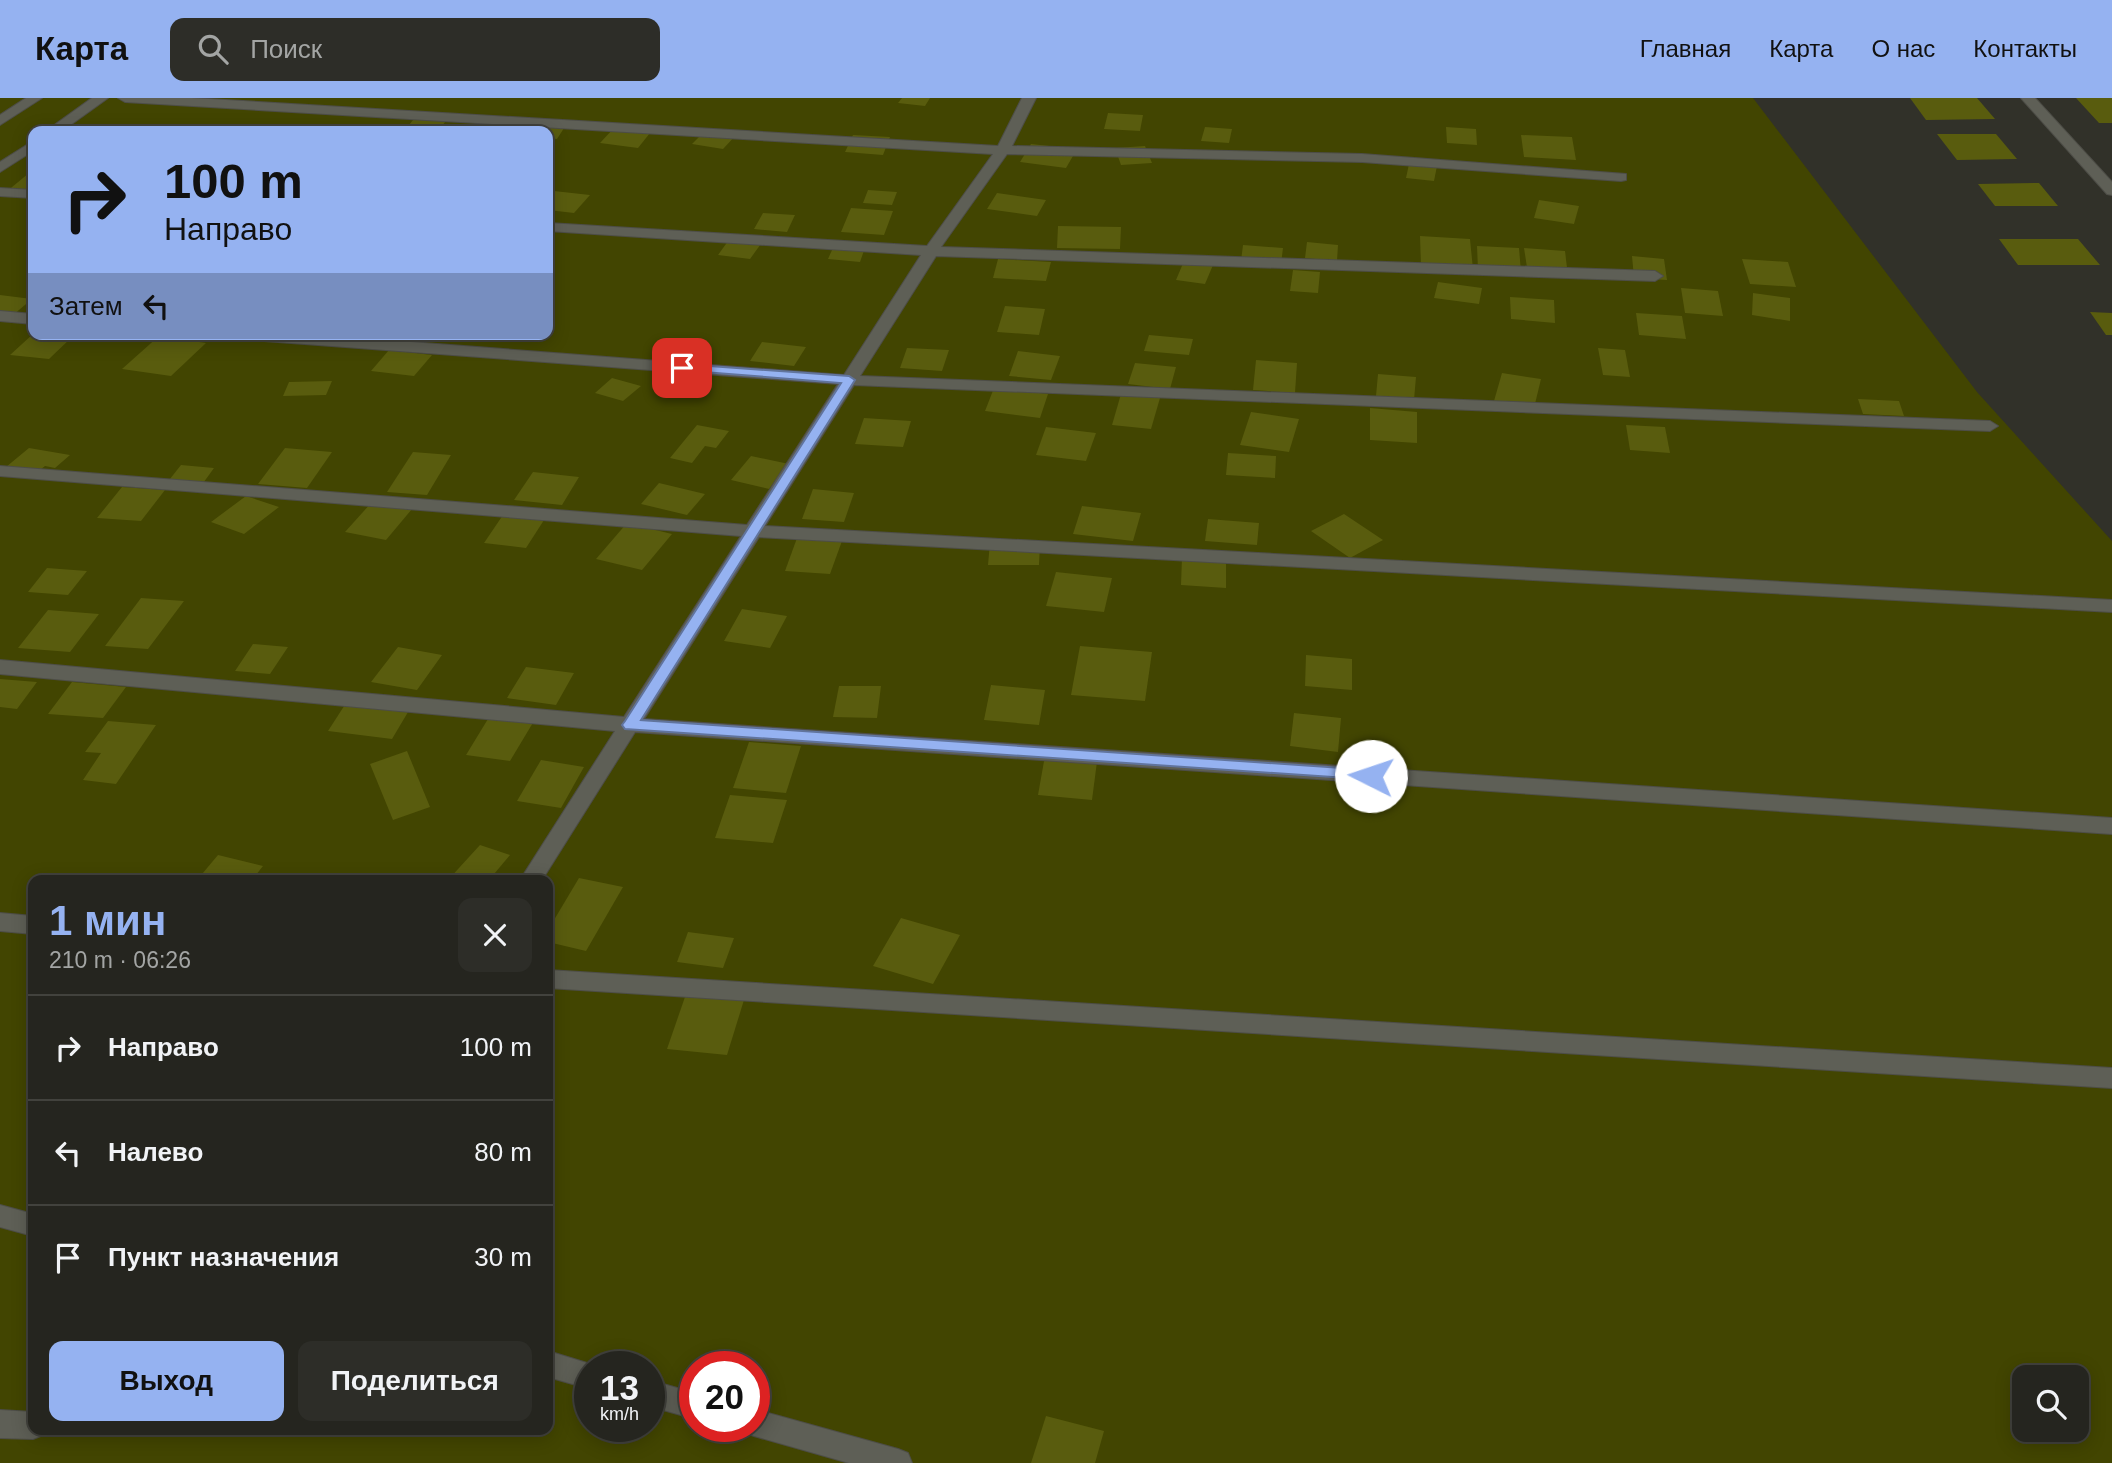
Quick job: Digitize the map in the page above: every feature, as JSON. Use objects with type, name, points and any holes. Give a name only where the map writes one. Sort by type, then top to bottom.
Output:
[{"type":"street","points":[[0,121],[35,98]]},
{"type":"street","points":[[60,126],[101,98]]},
{"type":"street","points":[[125,98],[1003,150],[1362,158],[1621,177]]},
{"type":"street","points":[[534,875],[931,251],[1003,150],[1029,98]]},
{"type":"street","points":[[2028,98],[2112,191]]},
{"type":"street","points":[[0,168],[28,148]]},
{"type":"street","points":[[0,192],[28,194]]},
{"type":"street","points":[[553,227],[931,251],[1655,276]]},
{"type":"street","points":[[0,316],[28,319]]},
{"type":"street","points":[[319,340],[849,380],[1990,426]]},
{"type":"street","points":[[0,471],[754,531],[2112,606]]},
{"type":"street","points":[[0,667],[630,725],[2112,826]]},
{"type":"street","points":[[0,922],[28,925]]},
{"type":"street","points":[[553,979],[2112,1079]]},
{"type":"street","points":[[0,1216],[28,1224]]},
{"type":"street","points":[[553,1365],[574,1371]]},
{"type":"street","points":[[0,1424],[28,1425]]},
{"type":"street","points":[[770,1427],[898,1463]]},
{"type":"shaded area","points":[[0,98],[1753,98],[1977,392],[2112,541],[2112,1463],[0,1463]]},
{"type":"building","points":[[902,98],[930,98],[925,106],[898,103]]},
{"type":"building","points":[[1910,98],[1977,98],[1995,119],[1926,120]]},
{"type":"building","points":[[2076,98],[2112,98],[2112,123],[2099,123]]},
{"type":"building","points":[[1108,113],[1143,115],[1140,131],[1104,129]]},
{"type":"building","points":[[417,115],[449,117],[442,126],[408,126]]},
{"type":"building","points":[[533,123],[566,125],[557,139],[553,139],[553,126],[531,126]]},
{"type":"building","points":[[1205,127],[1232,129],[1229,143],[1201,141]]},
{"type":"building","points":[[1446,127],[1476,129],[1477,145],[1447,143]]},
{"type":"building","points":[[613,129],[650,133],[638,148],[600,143]]},
{"type":"building","points":[[707,129],[737,134],[723,149],[692,144]]},
{"type":"building","points":[[1937,134],[1996,134],[2017,159],[1957,160]]},
{"type":"building","points":[[853,135],[890,137],[883,155],[845,152]]},
{"type":"building","points":[[1521,135],[1572,137],[1576,160],[1524,157]]},
{"type":"building","points":[[1031,144],[1077,149],[1066,168],[1020,162]]},
{"type":"building","points":[[1145,146],[1152,163],[1121,165],[1115,148]]},
{"type":"building","points":[[1409,164],[1437,166],[1434,181],[1406,178]]},
{"type":"building","points":[[28,174],[28,194],[6,192]]},
{"type":"building","points":[[2039,183],[2058,206],[1995,206],[1978,184]]},
{"type":"building","points":[[868,190],[897,192],[892,205],[863,203]]},
{"type":"building","points":[[553,192],[590,195],[574,213],[553,211]]},
{"type":"building","points":[[997,193],[1046,200],[1037,216],[987,209]]},
{"type":"building","points":[[1539,200],[1579,206],[1574,224],[1534,218]]},
{"type":"building","points":[[851,208],[893,211],[884,235],[841,232]]},
{"type":"building","points":[[763,213],[795,215],[787,232],[754,229]]},
{"type":"building","points":[[1058,226],[1121,227],[1120,249],[1057,248]]},
{"type":"building","points":[[1420,236],[1470,239],[1473,269],[1421,266]]},
{"type":"building","points":[[731,237],[763,241],[750,259],[718,255]]},
{"type":"building","points":[[1999,239],[2078,239],[2100,265],[2018,265]]},
{"type":"building","points":[[836,241],[867,242],[860,262],[828,259]]},
{"type":"building","points":[[1307,242],[1338,245],[1337,261],[1305,258]]},
{"type":"building","points":[[1243,245],[1283,248],[1281,264],[1241,261]]},
{"type":"building","points":[[1477,246],[1519,248],[1521,272],[1478,270]]},
{"type":"building","points":[[1524,248],[1565,251],[1568,276],[1528,274]]},
{"type":"building","points":[[1632,256],[1664,259],[1667,280],[1634,278]]},
{"type":"building","points":[[998,259],[1051,262],[1046,281],[993,278]]},
{"type":"building","points":[[1742,259],[1788,262],[1796,287],[1750,284]]},
{"type":"building","points":[[1184,261],[1213,265],[1205,284],[1176,280]]},
{"type":"building","points":[[1293,270],[1320,272],[1318,293],[1290,291]]},
{"type":"building","points":[[1438,282],[1482,288],[1479,304],[1434,298]]},
{"type":"building","points":[[1681,288],[1718,291],[1723,316],[1685,313]]},
{"type":"building","points":[[1753,293],[1790,298],[1790,321],[1752,315]]},
{"type":"building","points":[[0,295],[28,298],[28,302],[6,321],[0,320]]},
{"type":"building","points":[[1510,297],[1554,300],[1555,323],[1511,319]]},
{"type":"building","points":[[1005,306],[1045,309],[1039,335],[997,332]]},
{"type":"building","points":[[2090,312],[2112,313],[2112,335],[2106,335]]},
{"type":"building","points":[[1636,313],[1682,316],[1686,339],[1639,335]]},
{"type":"building","points":[[1149,335],[1193,339],[1189,355],[1144,351]]},
{"type":"building","points":[[28,339],[69,340],[49,359],[10,355]]},
{"type":"building","points":[[155,340],[206,343],[171,376],[122,369]]},
{"type":"building","points":[[762,342],[806,347],[794,366],[750,361]]},
{"type":"building","points":[[907,348],[949,350],[942,371],[900,368]]},
{"type":"building","points":[[1598,348],[1625,350],[1630,377],[1603,375]]},
{"type":"building","points":[[389,350],[432,355],[414,376],[371,371]]},
{"type":"building","points":[[1018,351],[1060,356],[1051,380],[1009,376]]},
{"type":"building","points":[[1256,360],[1297,363],[1295,393],[1253,390]]},
{"type":"building","points":[[1135,363],[1176,367],[1170,389],[1128,384]]},
{"type":"building","points":[[1502,373],[1541,379],[1534,408],[1494,401]]},
{"type":"building","points":[[1378,374],[1416,377],[1414,400],[1376,396]]},
{"type":"building","points":[[612,378],[641,386],[623,401],[595,393]]},
{"type":"building","points":[[332,381],[326,395],[283,396],[289,382]]},
{"type":"building","points":[[994,388],[1048,394],[1040,418],[985,411]]},
{"type":"building","points":[[1121,394],[1160,398],[1151,429],[1112,425]]},
{"type":"building","points":[[1858,399],[1899,401],[1904,416],[1863,414]]},
{"type":"building","points":[[1370,408],[1417,412],[1417,443],[1370,440]]},
{"type":"building","points":[[1251,412],[1299,419],[1289,452],[1240,445]]},
{"type":"building","points":[[864,418],[911,421],[903,447],[855,444]]},
{"type":"building","points":[[697,425],[729,431],[716,448],[705,446],[692,463],[670,458]]},
{"type":"building","points":[[1626,425],[1665,427],[1670,453],[1630,450]]},
{"type":"building","points":[[1046,427],[1096,433],[1086,461],[1036,455]]},
{"type":"building","points":[[29,448],[70,455],[55,468],[45,466],[36,473],[6,467]]},
{"type":"building","points":[[285,448],[332,452],[307,488],[258,484]]},
{"type":"building","points":[[413,452],[451,455],[427,495],[387,492]]},
{"type":"building","points":[[1228,453],[1276,456],[1275,478],[1226,475]]},
{"type":"building","points":[[751,456],[789,464],[769,489],[731,480]]},
{"type":"building","points":[[181,465],[214,468],[201,486],[166,484]]},
{"type":"building","points":[[533,472],[579,477],[562,505],[514,500]]},
{"type":"building","points":[[659,483],[705,494],[687,515],[641,504]]},
{"type":"building","points":[[122,487],[165,490],[141,521],[97,518]]},
{"type":"building","points":[[813,489],[854,493],[844,522],[802,519]]},
{"type":"building","points":[[246,496],[279,507],[244,534],[211,522]]},
{"type":"building","points":[[372,502],[412,509],[386,540],[345,532]]},
{"type":"building","points":[[1082,506],[1141,513],[1133,541],[1073,534]]},
{"type":"building","points":[[505,512],[546,517],[526,548],[484,543]]},
{"type":"building","points":[[1344,514],[1383,540],[1350,558],[1311,531]]},
{"type":"building","points":[[1208,519],[1259,523],[1257,545],[1205,541]]},
{"type":"building","points":[[627,523],[672,534],[642,570],[596,559]]},
{"type":"building","points":[[797,538],[842,541],[830,574],[785,571]]},
{"type":"building","points":[[990,542],[1040,543],[1039,565],[988,565]]},
{"type":"building","points":[[1182,557],[1226,559],[1226,588],[1181,585]]},
{"type":"building","points":[[47,568],[87,571],[68,595],[28,592]]},
{"type":"building","points":[[1056,572],[1112,578],[1104,612],[1046,606]]},
{"type":"building","points":[[141,598],[184,601],[148,649],[105,646]]},
{"type":"building","points":[[742,609],[787,616],[770,648],[724,641]]},
{"type":"building","points":[[48,610],[99,614],[70,652],[18,648]]},
{"type":"building","points":[[253,644],[288,647],[270,674],[235,671]]},
{"type":"building","points":[[1080,646],[1152,652],[1145,701],[1071,695]]},
{"type":"building","points":[[398,647],[442,655],[417,690],[371,682]]},
{"type":"building","points":[[1306,655],[1352,659],[1352,690],[1305,686]]},
{"type":"building","points":[[526,667],[574,673],[556,705],[507,698]]},
{"type":"building","points":[[0,679],[37,682],[17,709],[0,707]]},
{"type":"building","points":[[72,682],[126,687],[103,718],[48,714]]},
{"type":"building","points":[[991,685],[1045,690],[1039,725],[984,720]]},
{"type":"building","points":[[839,686],[881,686],[877,718],[833,717]]},
{"type":"building","points":[[348,700],[411,707],[392,739],[328,731]]},
{"type":"building","points":[[1294,713],[1341,718],[1338,752],[1290,746]]},
{"type":"building","points":[[491,714],[534,721],[510,761],[466,755]]},
{"type":"building","points":[[108,721],[156,725],[116,784],[83,780],[101,753],[85,752]]},
{"type":"building","points":[[749,742],[801,746],[786,793],[733,788]]},
{"type":"building","points":[[1046,750],[1098,754],[1092,800],[1038,795]]},
{"type":"building","points":[[407,751],[430,807],[393,820],[370,764]]},
{"type":"building","points":[[541,760],[584,767],[561,808],[517,801]]},
{"type":"building","points":[[730,795],[787,800],[773,843],[715,838]]},
{"type":"building","points":[[480,845],[510,855],[493,875],[453,875]]},
{"type":"building","points":[[218,855],[263,866],[256,875],[201,875]]},
{"type":"building","points":[[579,878],[623,887],[586,951],[553,943],[553,922]]},
{"type":"building","points":[[901,918],[960,935],[933,984],[873,966]]},
{"type":"building","points":[[688,932],[734,938],[723,968],[677,962]]},
{"type":"building","points":[[686,994],[744,1000],[727,1055],[667,1049]]},
{"type":"building","points":[[1046,1416],[1104,1431],[1095,1463],[1031,1463]]},
{"type":"route","points":[[682,368],[849,380],[630,725],[1371,776]]}]
